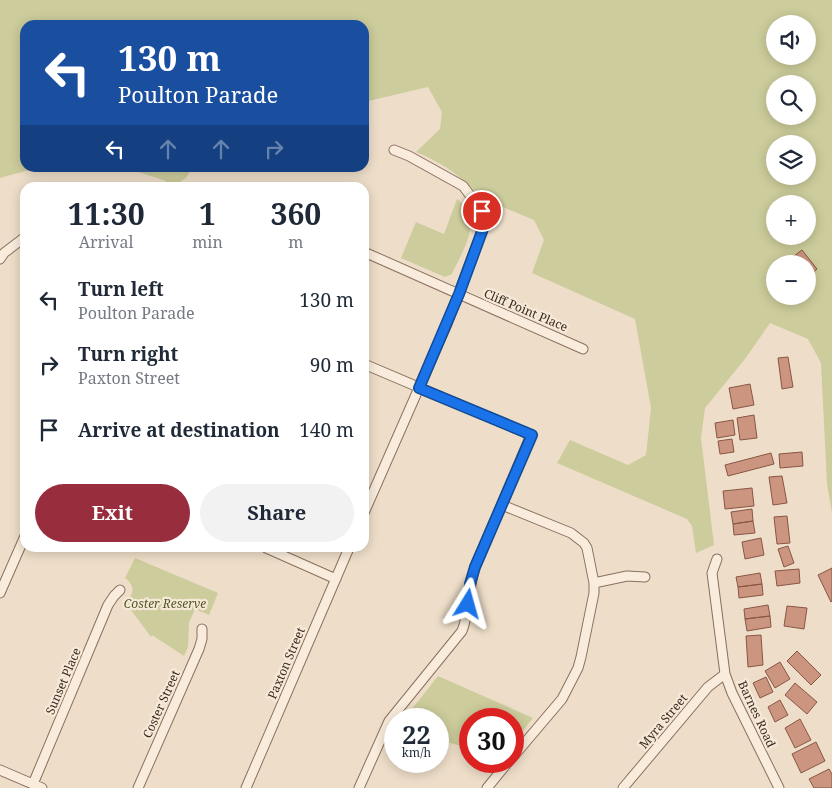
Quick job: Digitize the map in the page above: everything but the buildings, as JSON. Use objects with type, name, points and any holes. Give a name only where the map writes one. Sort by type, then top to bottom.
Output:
[{"type":"street","points":[[369,492],[419,388],[459,294],[484,226],[482,211],[463,186],[409,156],[394,150]]},
{"type":"street","points":[[0,259],[4,253],[20,241]]},
{"type":"street","name":"Cliff Point Place","points":[[369,254],[583,349]]},
{"type":"street","points":[[359,788],[389,721],[462,631],[465,623],[470,584],[475,567],[532,435],[369,366]]},
{"type":"street","points":[[502,505],[571,533],[584,542],[594,583],[591,613],[578,668],[562,699],[524,744]]},
{"type":"street","points":[[0,593],[20,547]]},
{"type":"street","points":[[275,552],[336,579]]},
{"type":"street","name":"Paxton Street","points":[[246,788],[347,552]]},
{"type":"street","name":"Barnes Road","points":[[717,559],[712,573],[725,674],[776,787]]},
{"type":"street","points":[[594,583],[627,576],[645,577]]},
{"type":"street","name":"Sunset Place","points":[[38,786],[108,605],[120,590]]},
{"type":"street","name":"Coster Street","points":[[138,788],[199,649],[202,629]]},
{"type":"street","name":"Myra Street","points":[[623,788],[708,686],[725,674]]},
{"type":"street","points":[[0,770],[38,786]]},
{"type":"street","points":[[487,788],[500,773]]},
{"type":"green space","points":[[0,0],[832,0],[832,513],[827,484],[821,363],[808,339],[770,323],[745,359],[705,408],[701,438],[714,545],[696,553],[692,526],[687,519],[557,463],[570,440],[628,465],[646,455],[651,408],[635,319],[532,273],[544,240],[534,220],[488,201],[485,202],[454,172],[416,152],[440,129],[442,112],[428,87],[369,101],[369,20],[20,20],[20,172],[22,172],[0,178]]},
{"type":"green space","points":[[138,172],[190,172],[180,182],[166,181]]},
{"type":"green space","points":[[457,199],[470,216],[471,225],[466,245],[452,274],[445,277],[401,258],[416,222],[444,234]]},
{"type":"green space","name":"Coster Reserve","points":[[135,558],[218,593],[209,615],[195,609],[189,623],[188,647],[184,656],[152,635],[151,637],[125,602],[131,596],[132,587],[125,578]]},
{"type":"green space","points":[[438,676],[510,708],[459,708],[459,745],[449,743],[449,708],[413,708]]},
{"type":"green space","points":[[524,714],[533,718],[524,729]]},
{"type":"route","points":[[468,604],[470,584],[475,567],[532,435],[419,388],[447,324],[484,226],[482,211]]}]
